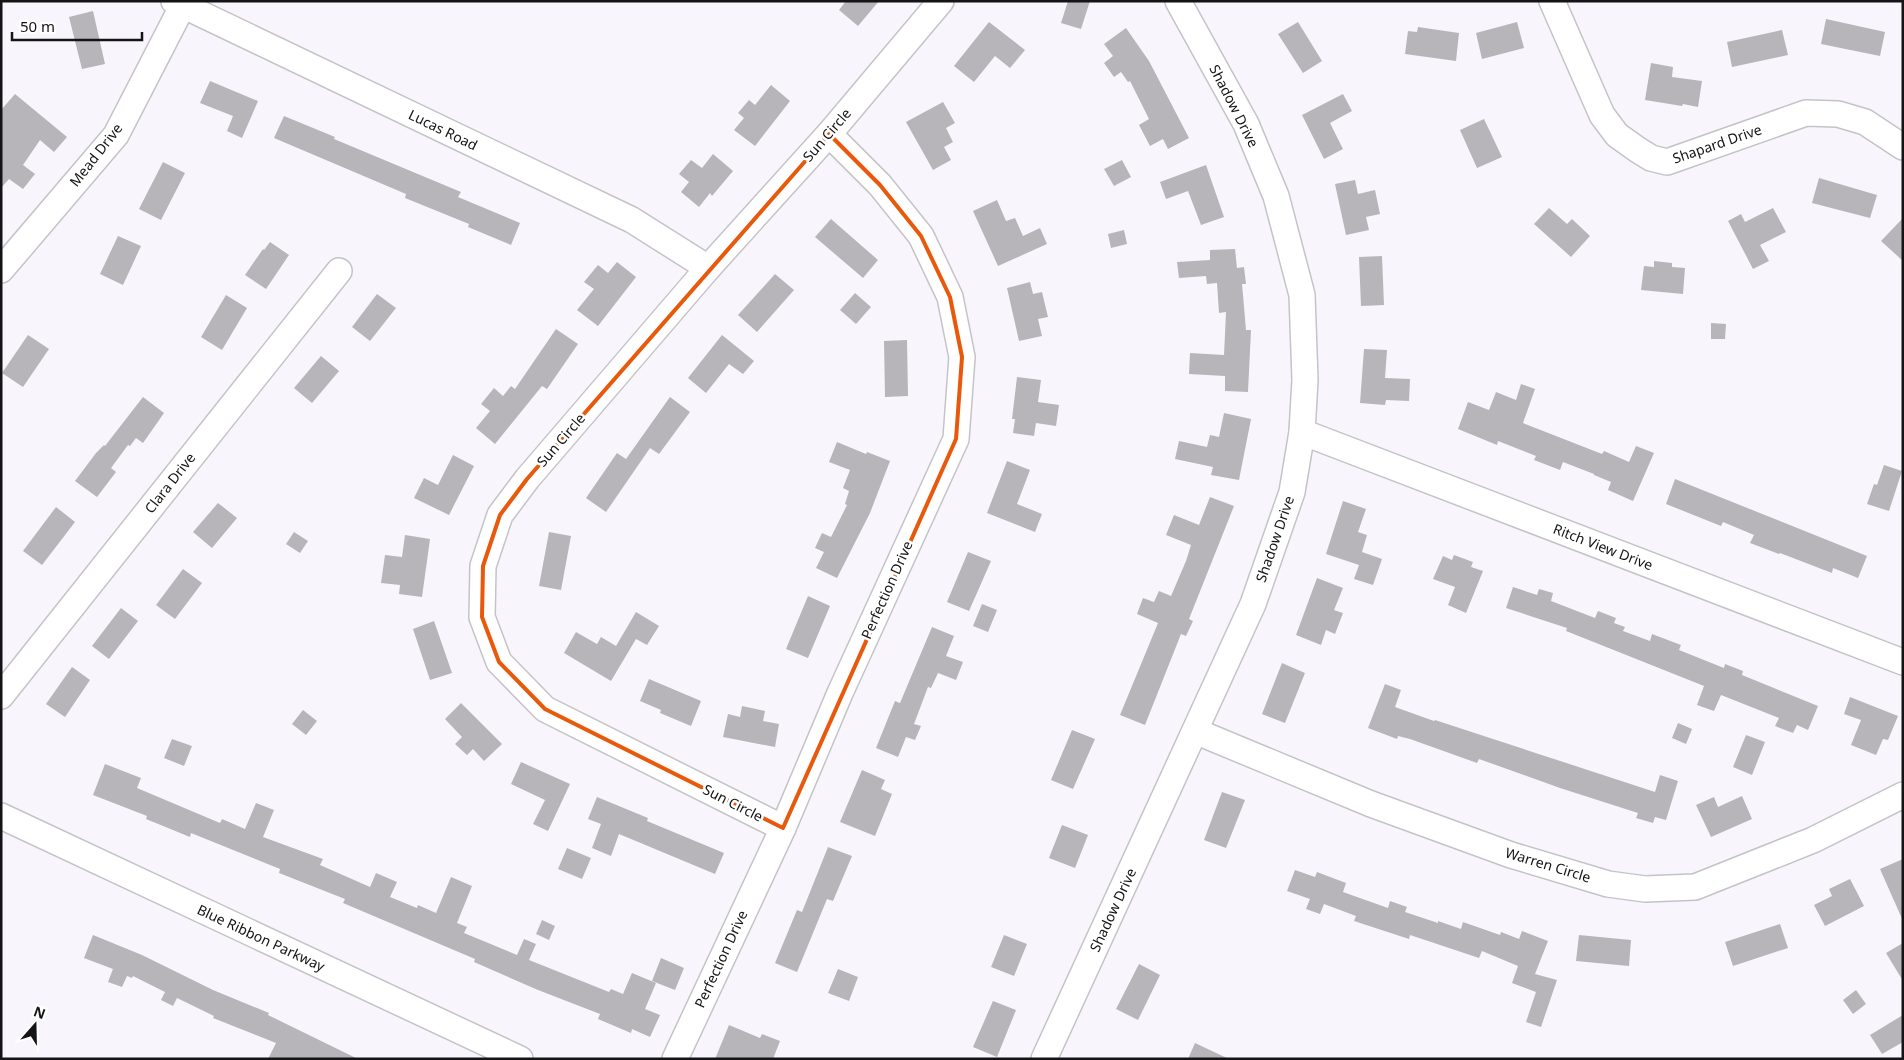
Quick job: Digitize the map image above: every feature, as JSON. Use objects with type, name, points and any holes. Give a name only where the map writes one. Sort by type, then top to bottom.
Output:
[{"type":"street","name":"Sun Circle","points":[[783,828],[545,709],[499,662],[482,616],[482,566],[500,515],[527,479],[708,268],[829,134],[941,1]]},
{"type":"street","name":"Shadow Drive","points":[[1044,1059],[1253,604],[1292,492],[1302,432],[1305,380],[1302,295],[1276,196],[1246,124],[1178,1]]},
{"type":"street","name":"Shapard Drive","points":[[1552,1],[1602,115],[1617,135],[1652,158],[1667,162],[1806,113],[1838,114],[1865,122],[1903,147]]},
{"type":"street","name":"Lucas Road","points":[[181,3],[632,220],[708,268]]},
{"type":"street","name":"Mead Drive","points":[[1,270],[116,135],[181,3]]},
{"type":"street","name":"Perfection Drive","points":[[675,1059],[783,828],[840,693],[956,439],[962,357],[950,297],[921,236],[880,185],[829,134]]},
{"type":"street","name":"Clara Drive","points":[[1,696],[339,271]]},
{"type":"street","name":"Ritch View Drive","points":[[1302,432],[1903,662]]},
{"type":"street","name":"Warren Circle","points":[[1195,731],[1371,804],[1511,855],[1608,884],[1644,889],[1695,887],[1813,840],[1903,795]]},
{"type":"street","name":"Blue Ribbon Parkway","points":[[1,816],[520,1059]]},
{"type":"highlighted area","points":[[829,134],[880,185],[921,236],[950,297],[962,357],[956,439],[783,828],[545,709],[499,662],[482,617],[483,566],[500,515],[527,479]]},
{"type":"building","points":[[846,1],[879,1],[858,26],[839,10]]},
{"type":"building","points":[[1068,1],[1090,1],[1081,29],[1061,23]]},
{"type":"building","points":[[93,11],[105,64],[82,69],[69,17]]},
{"type":"building","points":[[1826,19],[1885,32],[1880,56],[1821,44]]},
{"type":"building","points":[[989,22],[1025,50],[1010,68],[995,56],[974,82],[954,66]]},
{"type":"building","points":[[1298,22],[1322,61],[1303,73],[1278,34]]},
{"type":"building","points":[[1517,22],[1524,48],[1482,59],[1476,33]]},
{"type":"building","points":[[1418,27],[1459,33],[1456,61],[1405,54],[1408,31],[1417,32]]},
{"type":"building","points":[[1126,28],[1149,61],[1189,138],[1168,149],[1163,139],[1150,146],[1139,125],[1149,119],[1130,81],[1128,82],[1121,72],[1114,77],[1104,63],[1113,56],[1104,44]]},
{"type":"building","points":[[1782,30],[1788,55],[1732,67],[1727,42]]},
{"type":"building","points":[[1651,63],[1673,67],[1672,77],[1702,81],[1698,107],[1645,100]]},
{"type":"building","points":[[210,81],[258,101],[242,138],[227,131],[233,116],[200,103]]},
{"type":"building","points":[[771,85],[790,101],[755,146],[734,130],[744,118],[738,113],[749,100],[755,105]]},
{"type":"building","points":[[15,94],[67,137],[54,152],[40,140],[23,165],[35,174],[23,189],[9,179],[1,188],[1,110]]},
{"type":"building","points":[[1343,94],[1352,111],[1330,123],[1343,149],[1324,159],[1302,115]]},
{"type":"building","points":[[943,102],[955,123],[946,128],[953,142],[944,147],[951,160],[933,170],[906,122]]},
{"type":"building","points":[[284,116],[461,192],[458,197],[520,223],[511,245],[468,227],[469,224],[405,198],[406,194],[274,138]]},
{"type":"building","points":[[1484,119],[1502,157],[1477,168],[1460,130]]},
{"type":"building","points":[[713,154],[733,171],[712,196],[710,193],[699,207],[681,192],[689,182],[679,174],[691,160],[702,168]]},
{"type":"building","points":[[1122,160],[1131,177],[1114,186],[1104,169]]},
{"type":"building","points":[[163,162],[185,173],[161,220],[139,209]]},
{"type":"building","points":[[1206,165],[1224,217],[1201,225],[1188,191],[1166,199],[1160,182]]},
{"type":"building","points":[[1819,178],[1877,195],[1870,218],[1812,203]]},
{"type":"building","points":[[1355,180],[1358,194],[1375,190],[1380,214],[1366,217],[1369,230],[1346,235],[1335,184]]},
{"type":"building","points":[[997,200],[1006,221],[1015,218],[1023,236],[1040,228],[1047,244],[998,266],[973,211]]},
{"type":"building","points":[[1549,208],[1567,224],[1572,219],[1590,236],[1571,257],[1534,224]]},
{"type":"building","points":[[1773,208],[1786,232],[1760,245],[1769,261],[1753,269],[1728,221],[1741,214],[1745,222]]},
{"type":"building","points":[[1903,218],[1903,261],[1881,241]]},
{"type":"building","points":[[831,219],[878,260],[863,278],[815,237]]},
{"type":"building","points":[[1124,230],[1127,244],[1111,248],[1108,234]]},
{"type":"building","points":[[118,236],[141,246],[123,285],[100,274]]},
{"type":"building","points":[[270,242],[289,255],[266,289],[245,275]]},
{"type":"building","points":[[1235,249],[1237,268],[1244,267],[1246,284],[1242,284],[1246,330],[1251,330],[1248,392],[1225,391],[1225,376],[1189,374],[1190,353],[1224,355],[1226,312],[1219,313],[1217,283],[1207,284],[1206,276],[1179,278],[1177,262],[1210,260],[1210,250]]},
{"type":"building","points":[[1382,256],[1384,305],[1361,306],[1359,257]]},
{"type":"building","points":[[1654,261],[1672,263],[1672,267],[1685,268],[1683,294],[1641,290],[1644,266],[1654,267]]},
{"type":"building","points":[[617,262],[636,277],[598,326],[577,310],[594,289],[584,282],[598,265],[608,273]]},
{"type":"building","points":[[775,274],[794,290],[757,332],[738,315]]},
{"type":"building","points":[[1030,282],[1033,294],[1042,292],[1048,317],[1038,319],[1042,336],[1019,341],[1007,288]]},
{"type":"building","points":[[855,293],[871,307],[856,324],[840,310]]},
{"type":"building","points":[[377,294],[396,308],[370,341],[352,327]]},
{"type":"building","points":[[226,295],[247,308],[222,350],[201,337]]},
{"type":"building","points":[[1711,323],[1726,324],[1725,339],[1711,339]]},
{"type":"building","points":[[556,329],[578,344],[547,389],[542,386],[495,444],[476,428],[490,411],[481,404],[494,388],[503,396],[511,386],[515,389]]},
{"type":"building","points":[[28,335],[49,349],[23,387],[2,373]]},
{"type":"building","points":[[722,335],[754,361],[743,374],[729,364],[706,393],[688,378]]},
{"type":"building","points":[[907,340],[908,396],[885,397],[884,341]]},
{"type":"building","points":[[1364,349],[1387,350],[1385,378],[1410,379],[1409,401],[1386,400],[1385,405],[1360,403]]},
{"type":"building","points":[[321,356],[339,371],[312,403],[294,388]]},
{"type":"building","points":[[1017,377],[1041,380],[1038,402],[1059,405],[1056,426],[1036,423],[1034,436],[1013,433],[1015,419],[1012,419]]},
{"type":"building","points":[[1521,384],[1535,389],[1523,423],[1602,454],[1604,451],[1629,462],[1636,446],[1654,453],[1633,501],[1608,490],[1611,482],[1594,474],[1563,462],[1560,470],[1534,460],[1536,456],[1498,441],[1497,445],[1458,429],[1468,402],[1489,410],[1496,392],[1516,400]]},
{"type":"building","points":[[143,397],[164,413],[143,443],[136,438],[130,446],[128,445],[111,468],[116,472],[97,497],[75,481]]},
{"type":"building","points":[[670,397],[690,412],[659,454],[650,448],[606,512],[586,498],[617,453],[626,459]]},
{"type":"building","points":[[1224,413],[1251,419],[1239,480],[1211,475],[1213,467],[1175,459],[1179,441],[1207,447],[1210,435],[1219,437]]},
{"type":"building","points":[[837,442],[866,454],[867,452],[890,461],[870,513],[837,578],[816,568],[824,552],[815,548],[822,533],[831,537],[847,505],[845,504],[849,491],[843,488],[850,470],[829,462]]},
{"type":"building","points":[[453,455],[474,466],[449,515],[414,498],[424,478],[438,485]]},
{"type":"building","points":[[1007,461],[1030,470],[1017,504],[1042,514],[1035,532],[987,513]]},
{"type":"building","points":[[1884,465],[1902,471],[1889,511],[1867,504],[1874,484],[1877,485]]},
{"type":"building","points":[[1675,479],[1867,556],[1858,578],[1833,568],[1832,573],[1750,543],[1754,535],[1723,522],[1721,526],[1666,504]]},
{"type":"building","points":[[1210,497],[1234,506],[1189,619],[1193,621],[1186,636],[1181,634],[1145,725],[1120,715],[1158,623],[1137,614],[1143,598],[1154,602],[1159,591],[1171,596],[1186,561],[1191,545],[1166,535],[1174,515],[1199,525]]},
{"type":"building","points":[[1343,501],[1366,509],[1358,532],[1367,535],[1362,552],[1382,559],[1373,585],[1354,579],[1359,565],[1326,554]]},
{"type":"building","points":[[218,503],[237,518],[212,548],[193,532]]},
{"type":"building","points":[[56,507],[75,522],[42,565],[23,551]]},
{"type":"building","points":[[294,532],[308,541],[300,553],[286,544]]},
{"type":"building","points":[[549,532],[571,536],[561,590],[539,586]]},
{"type":"building","points":[[405,535],[430,539],[422,597],[399,594],[400,585],[381,583],[385,555],[402,557]]},
{"type":"building","points":[[968,552],[991,561],[969,611],[947,602]]},
{"type":"building","points":[[1454,555],[1473,562],[1471,567],[1483,571],[1466,613],[1448,605],[1455,587],[1433,579],[1443,556],[1452,560]]},
{"type":"building","points":[[183,569],[202,583],[175,619],[156,605]]},
{"type":"building","points":[[1317,578],[1343,588],[1334,610],[1343,613],[1335,634],[1326,630],[1321,645],[1296,635]]},
{"type":"building","points":[[1513,587],[1537,595],[1539,589],[1553,593],[1551,601],[1595,618],[1598,611],[1616,618],[1614,623],[1625,627],[1623,631],[1650,641],[1652,634],[1681,645],[1679,650],[1724,668],[1725,664],[1743,671],[1742,675],[1818,706],[1808,730],[1797,725],[1793,733],[1775,726],[1779,718],[1721,695],[1714,711],[1697,705],[1704,686],[1566,631],[1567,628],[1506,608]]},
{"type":"building","points":[[808,596],[830,606],[808,658],[786,649]]},
{"type":"building","points":[[982,604],[997,610],[988,632],[973,626]]},
{"type":"building","points":[[121,608],[138,621],[109,659],[92,646]]},
{"type":"building","points":[[636,612],[659,626],[647,645],[636,639],[611,681],[564,653],[576,632],[597,644],[601,637],[616,646]]},
{"type":"building","points":[[434,621],[452,673],[430,680],[413,629]]},
{"type":"building","points":[[932,627],[954,636],[946,656],[963,662],[956,680],[938,673],[931,688],[928,687],[914,724],[921,726],[915,740],[906,737],[898,757],[876,748],[895,701],[900,703]]},
{"type":"building","points":[[1282,663],[1305,673],[1285,723],[1262,714]]},
{"type":"building","points":[[72,667],[90,680],[65,717],[46,704]]},
{"type":"building","points":[[649,679],[701,701],[691,726],[660,713],[661,710],[640,701]]},
{"type":"building","points":[[1385,684],[1401,690],[1395,707],[1434,721],[1655,792],[1660,775],[1678,781],[1666,820],[1655,817],[1653,823],[1636,818],[1638,813],[1479,759],[1477,763],[1410,739],[1398,736],[1397,739],[1368,728]]},
{"type":"building","points":[[1850,697],[1898,716],[1888,740],[1883,739],[1876,755],[1851,745],[1861,720],[1844,714]]},
{"type":"building","points":[[461,703],[502,744],[484,761],[473,749],[467,755],[455,744],[462,737],[445,719]]},
{"type":"building","points":[[742,706],[765,711],[763,721],[779,724],[775,747],[723,737],[728,714],[740,717]]},
{"type":"building","points":[[303,710],[317,721],[306,735],[292,724]]},
{"type":"building","points":[[1678,723],[1692,729],[1686,744],[1672,738]]},
{"type":"building","points":[[1072,730],[1095,739],[1073,789],[1051,780]]},
{"type":"building","points":[[1746,735],[1765,742],[1752,775],[1733,767]]},
{"type":"building","points":[[172,739],[192,746],[184,766],[164,758]]},
{"type":"building","points":[[521,762],[570,784],[548,831],[533,824],[545,800],[511,784]]},
{"type":"building","points":[[105,764],[141,778],[137,788],[220,823],[222,819],[245,829],[256,803],[274,810],[263,837],[323,859],[320,865],[370,887],[376,873],[397,882],[390,897],[417,908],[418,905],[436,913],[451,877],[472,886],[457,923],[467,927],[464,933],[517,955],[524,939],[536,944],[529,960],[609,992],[611,989],[623,994],[632,973],[656,983],[645,1009],[660,1015],[650,1037],[632,1029],[631,1033],[598,1019],[600,1014],[538,990],[474,962],[475,959],[343,903],[345,899],[279,873],[280,869],[191,833],[190,837],[146,819],[147,816],[93,795]]},
{"type":"building","points":[[862,770],[885,780],[881,789],[892,794],[875,836],[840,822]]},
{"type":"building","points":[[1222,792],[1245,800],[1226,848],[1204,840]]},
{"type":"building","points":[[1742,796],[1752,819],[1711,837],[1696,805],[1714,797],[1718,807]]},
{"type":"building","points":[[597,797],[648,818],[647,821],[724,853],[715,874],[619,834],[611,856],[592,848],[601,824],[588,819]]},
{"type":"building","points":[[1062,825],[1088,835],[1075,868],[1049,858]]},
{"type":"building","points":[[828,847],[852,856],[833,901],[827,899],[797,972],[775,963],[797,910],[802,912]]},
{"type":"building","points":[[567,848],[591,858],[582,879],[558,869]]},
{"type":"building","points":[[1903,859],[1903,921],[1880,869]]},
{"type":"building","points":[[1295,870],[1315,877],[1317,872],[1346,883],[1343,892],[1388,908],[1390,901],[1407,907],[1405,912],[1438,923],[1438,921],[1461,929],[1463,922],[1500,935],[1501,932],[1519,939],[1522,931],[1548,941],[1535,974],[1557,980],[1541,1027],[1526,1022],[1536,992],[1512,983],[1518,966],[1482,951],[1479,958],[1410,935],[1409,939],[1354,921],[1356,916],[1324,904],[1320,914],[1306,909],[1310,899],[1287,891]]},
{"type":"building","points":[[1850,879],[1864,906],[1825,926],[1814,905],[1832,896],[1829,889]]},
{"type":"building","points":[[542,920],[555,926],[549,940],[536,934]]},
{"type":"building","points":[[1780,924],[1788,948],[1733,966],[1725,942]]},
{"type":"building","points":[[93,935],[142,955],[213,990],[269,1013],[268,1015],[358,1059],[268,1059],[276,1043],[213,1018],[214,1016],[177,998],[173,1006],[161,1000],[165,992],[133,976],[132,978],[127,976],[122,987],[108,982],[113,969],[84,958]]},
{"type":"building","points":[[1004,935],[1027,944],[1014,976],[991,967]]},
{"type":"building","points":[[1579,935],[1631,940],[1629,966],[1576,961]]},
{"type":"building","points":[[1903,943],[1903,981],[1886,953]]},
{"type":"building","points":[[661,958],[684,968],[675,990],[652,981]]},
{"type":"building","points":[[1139,964],[1160,975],[1138,1020],[1116,1009]]},
{"type":"building","points":[[838,969],[858,977],[849,1001],[828,993]]},
{"type":"building","points":[[1856,990],[1866,1004],[1853,1014],[1843,1000]]},
{"type":"building","points":[[993,1001],[1016,1010],[997,1057],[973,1047]]},
{"type":"building","points":[[1903,1015],[1903,1042],[1882,1054],[1870,1035]]},
{"type":"building","points":[[729,1025],[760,1038],[762,1034],[780,1041],[773,1059],[715,1059]]},
{"type":"building","points":[[1195,1043],[1229,1059],[1188,1059]]}]
